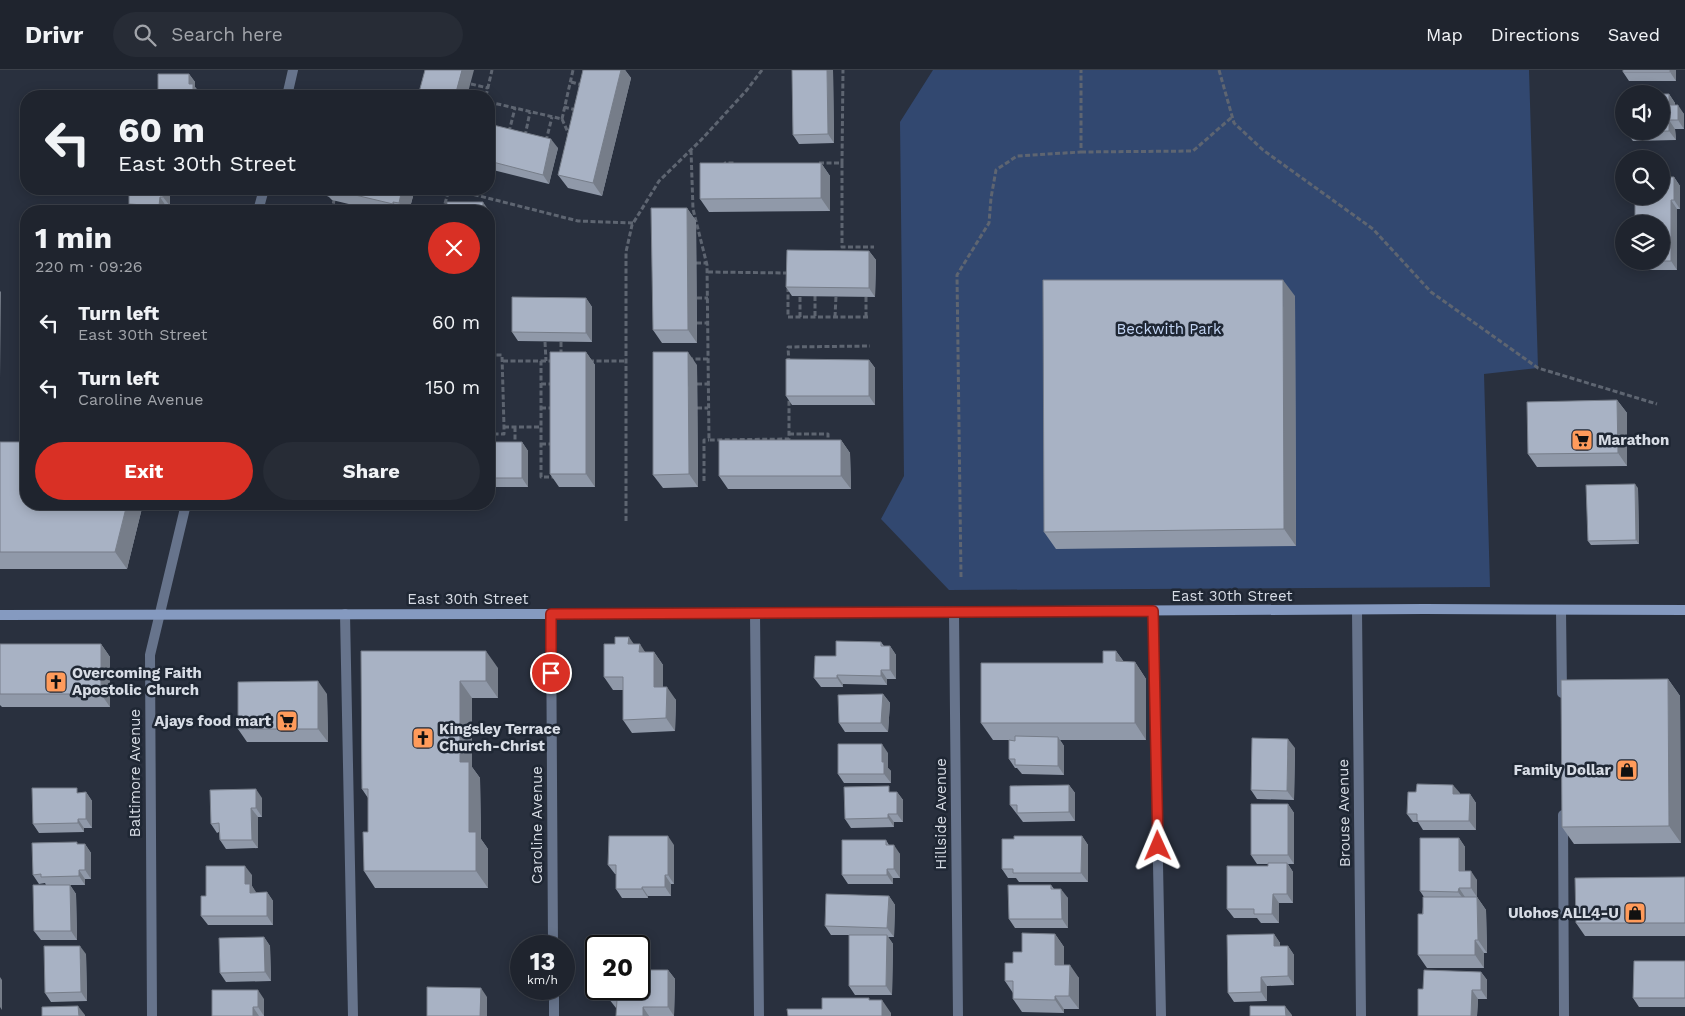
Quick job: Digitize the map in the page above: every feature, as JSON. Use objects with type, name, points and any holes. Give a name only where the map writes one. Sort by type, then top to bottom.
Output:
[{"type":"main road","name":"East 30th Street","points":[[0,615],[1685,610]]},
{"type":"street","points":[[288,90],[293,70]]},
{"type":"street","name":"Baltimore Avenue","points":[[152,1016],[151,647],[185,510]]},
{"type":"street","name":"Brouse Avenue","points":[[1358,610],[1361,1016]]},
{"type":"street","points":[[1561,610],[1562,700]]},
{"type":"street","points":[[1153,611],[1162,1016]]},
{"type":"street","name":"Hillside Avenue","points":[[954,612],[958,1016]]},
{"type":"street","points":[[755,613],[759,1016]]},
{"type":"street","points":[[345,614],[353,1016]]},
{"type":"street","name":"Caroline Avenue","points":[[551,614],[554,935]]},
{"type":"street","points":[[1562,807],[1564,1016]]},
{"type":"street","points":[[554,1000],[554,1016]]},
{"type":"path","points":[[471,84],[488,88],[492,70]]},
{"type":"path","points":[[573,142],[562,119],[574,70]]},
{"type":"path","points":[[626,521],[626,252],[633,223],[659,181],[746,91],[762,70]]},
{"type":"path","points":[[839,254],[839,248],[842,248],[843,70]]},
{"type":"path","points":[[1081,70],[1081,152]]},
{"type":"path","points":[[1219,70],[1234,123],[1264,150],[1373,229],[1431,292],[1538,368],[1657,404]]},
{"type":"path","points":[[571,82],[584,86]]},
{"type":"path","points":[[495,104],[562,119]]},
{"type":"path","points":[[564,107],[578,110]]},
{"type":"path","points":[[508,136],[515,108]]},
{"type":"path","points":[[524,140],[530,112]]},
{"type":"path","points":[[546,145],[552,117]]},
{"type":"path","points":[[961,576],[957,275],[989,223],[996,170],[1018,156],[1081,152],[1193,151],[1232,117]]},
{"type":"path","points":[[691,150],[693,209],[708,272],[709,440]]},
{"type":"path","points":[[725,170],[725,163],[744,163]]},
{"type":"path","points":[[813,163],[842,163]]},
{"type":"path","points":[[474,195],[578,222],[633,223]]},
{"type":"path","points":[[333,205],[334,200]]},
{"type":"path","points":[[842,248],[874,248]]},
{"type":"path","points":[[863,248],[863,254]]},
{"type":"path","points":[[696,263],[707,263]]},
{"type":"path","points":[[708,272],[788,272],[788,317],[867,317],[866,297]]},
{"type":"path","points":[[800,296],[800,317]]},
{"type":"path","points":[[815,296],[815,317]]},
{"type":"path","points":[[835,317],[836,296]]},
{"type":"path","points":[[697,298],[708,298]]},
{"type":"path","points":[[697,323],[708,323]]},
{"type":"path","points":[[546,342],[546,361]]},
{"type":"path","points":[[503,361],[561,361],[561,342]]},
{"type":"path","points":[[789,366],[788,347],[870,346]]},
{"type":"path","points":[[495,355],[502,355],[503,361],[504,427],[504,434],[495,434]]},
{"type":"path","points":[[692,365],[692,359],[708,359]]},
{"type":"path","points":[[580,361],[626,360]]},
{"type":"path","points":[[541,361],[541,477],[559,477]]},
{"type":"path","points":[[541,384],[559,384]]},
{"type":"path","points":[[698,384],[708,384]]},
{"type":"path","points":[[704,481],[704,440],[789,439],[789,396]]},
{"type":"path","points":[[541,408],[559,408]]},
{"type":"path","points":[[698,408],[708,408]]},
{"type":"path","points":[[504,427],[541,427]]},
{"type":"path","points":[[515,427],[515,451]]},
{"type":"path","points":[[789,434],[828,434],[828,444]]},
{"type":"path","points":[[541,444],[559,444]]},
{"type":"green space","name":"Beckwith Park","points":[[933,70],[1529,70],[1538,368],[1484,374],[1490,587],[949,590],[881,519],[904,476],[900,122]]},
{"type":"building","points":[[425,70],[462,70],[457,90],[420,90]]},
{"type":"building","points":[[583,70],[621,70],[593,183],[558,175]]},
{"type":"building","points":[[792,70],[827,70],[828,134],[793,135]]},
{"type":"building","points":[[1623,70],[1670,70],[1670,72],[1623,72]]},
{"type":"building","points":[[158,74],[189,74],[189,84],[193,84],[193,90],[158,90]]},
{"type":"building","points":[[1670,105],[1678,105],[1678,120],[1670,120]]},
{"type":"building","points":[[495,125],[551,139],[543,175],[495,163]]},
{"type":"building","points":[[700,163],[821,163],[821,198],[700,199]]},
{"type":"building","points":[[1670,177],[1674,177],[1674,200],[1671,200],[1671,261],[1670,215],[1635,215],[1635,205],[1670,205]]},
{"type":"building","points":[[129,195],[163,195],[163,197],[160,197],[159,205],[129,204]]},
{"type":"building","points":[[355,195],[401,195],[399,203],[393,202],[393,204]]},
{"type":"building","points":[[447,202],[483,202],[483,205],[447,205]]},
{"type":"building","points":[[651,208],[687,208],[688,330],[653,330]]},
{"type":"building","points":[[787,250],[869,251],[869,288],[786,287]]},
{"type":"building","points":[[1043,280],[1283,280],[1284,529],[1044,532]]},
{"type":"building","points":[[512,297],[586,298],[586,333],[512,332]]},
{"type":"building","points":[[550,352],[586,352],[586,474],[550,474]]},
{"type":"building","points":[[653,352],[688,352],[689,474],[653,475]]},
{"type":"building","points":[[786,359],[869,360],[869,396],[786,396]]},
{"type":"building","name":"Marathon","points":[[1617,400],[1618,453],[1528,454],[1527,402]]},
{"type":"building","points":[[719,440],[841,440],[841,476],[719,476]]},
{"type":"building","points":[[0,442],[20,442],[20,510],[126,510],[115,552],[0,552]]},
{"type":"building","points":[[495,442],[522,442],[522,478],[495,478]]},
{"type":"building","points":[[1635,484],[1636,540],[1588,541],[1586,485]]},
{"type":"building","points":[[615,637],[629,637],[628,644],[640,644],[639,652],[654,652],[654,687],[667,687],[666,718],[623,720],[623,677],[604,677],[604,644],[615,644]]},
{"type":"building","points":[[836,641],[881,642],[881,646],[890,646],[890,670],[881,670],[881,676],[837,675],[837,678],[814,678],[815,656],[836,656]]},
{"type":"building","name":"Overcoming Faith Apostolic Church","points":[[0,644],[101,644],[101,694],[0,694]]},
{"type":"building","name":"Kingsley Terrace Church-Christ","points":[[361,651],[486,651],[486,681],[460,681],[460,762],[469,762],[469,832],[476,832],[476,871],[364,871],[363,832],[368,832],[368,789],[362,789]]},
{"type":"building","points":[[1103,651],[1116,651],[1116,661],[1135,662],[1135,723],[981,723],[981,663],[1103,663]]},
{"type":"building","name":"Family Dollar","points":[[1668,679],[1669,826],[1562,827],[1561,680]]},
{"type":"building","name":"Ajays food mart","points":[[318,681],[318,729],[238,729],[238,682]]},
{"type":"building","points":[[883,694],[881,723],[839,723],[838,695]]},
{"type":"building","points":[[1015,736],[1058,737],[1058,766],[1015,765],[1015,759],[1009,759],[1009,740],[1015,741]]},
{"type":"building","points":[[1252,738],[1288,739],[1287,791],[1251,790]]},
{"type":"building","points":[[838,744],[882,744],[884,774],[838,774]]},
{"type":"building","points":[[1417,784],[1453,785],[1453,794],[1470,794],[1469,821],[1417,821],[1417,814],[1407,814],[1408,792],[1416,792]]},
{"type":"building","points":[[1069,785],[1069,812],[1017,813],[1017,805],[1010,805],[1010,786]]},
{"type":"building","points":[[889,786],[889,792],[897,792],[897,814],[888,814],[888,818],[845,819],[844,787]]},
{"type":"building","points":[[32,788],[77,788],[77,793],[86,792],[86,819],[78,819],[78,823],[33,824]]},
{"type":"building","points":[[256,789],[256,808],[251,808],[252,840],[220,840],[219,823],[211,824],[210,790]]},
{"type":"building","points":[[1251,804],[1288,804],[1288,855],[1251,855]]},
{"type":"building","points":[[609,836],[668,836],[668,875],[665,875],[665,887],[616,889],[616,865],[608,865]]},
{"type":"building","points":[[1014,836],[1082,836],[1081,873],[1013,873],[1013,869],[1002,869],[1002,839],[1014,839]]},
{"type":"building","points":[[1420,838],[1459,838],[1459,871],[1471,871],[1471,888],[1459,888],[1458,892],[1420,891]]},
{"type":"building","points":[[842,840],[886,840],[886,845],[894,845],[894,869],[887,869],[887,875],[842,875]]},
{"type":"building","points":[[77,842],[77,844],[85,844],[85,870],[79,870],[79,876],[41,877],[41,874],[33,875],[32,843]]},
{"type":"building","points":[[1268,863],[1287,863],[1287,894],[1273,894],[1272,914],[1254,914],[1254,909],[1227,909],[1227,866],[1268,866]]},
{"type":"building","points":[[206,866],[245,866],[245,884],[250,884],[250,893],[267,892],[267,916],[201,916],[201,896],[206,896]]},
{"type":"building","name":"Ulohos ALL4-U","points":[[1685,877],[1685,923],[1576,923],[1575,878]]},
{"type":"building","points":[[33,885],[70,885],[71,931],[34,931]]},
{"type":"building","points":[[1008,885],[1051,885],[1051,889],[1061,889],[1062,919],[1009,919]]},
{"type":"building","points":[[826,894],[889,896],[887,928],[825,926]]},
{"type":"building","points":[[1423,897],[1477,897],[1478,940],[1475,940],[1475,955],[1418,955],[1418,914],[1423,914]]},
{"type":"building","points":[[1022,933],[1055,934],[1055,965],[1070,965],[1069,996],[1055,996],[1055,1000],[1013,999],[1013,981],[1005,981],[1005,963],[1013,963],[1013,952],[1022,952]]},
{"type":"building","points":[[1274,934],[1274,946],[1288,946],[1288,976],[1261,977],[1261,992],[1228,993],[1227,935]]},
{"type":"building","points":[[849,935],[887,935],[886,986],[849,986]]},
{"type":"building","points":[[264,937],[265,972],[220,973],[219,938]]},
{"type":"building","points":[[44,946],[80,946],[81,992],[45,993]]},
{"type":"building","points":[[1634,961],[1685,961],[1685,998],[1633,998]]},
{"type":"building","points":[[650,970],[668,970],[668,1007],[643,1007],[643,1016],[616,1016],[617,1000],[650,1000]]},
{"type":"building","points":[[1424,970],[1481,972],[1481,990],[1472,990],[1471,1016],[1418,1016],[1418,989],[1423,989]]},
{"type":"building","points":[[427,987],[481,988],[480,1016],[427,1016]]},
{"type":"building","points":[[212,990],[258,990],[258,1007],[253,1007],[253,1016],[212,1016]]},
{"type":"building","points":[[822,998],[869,998],[869,1000],[882,1000],[882,1016],[788,1016],[787,1009],[822,1009]]},
{"type":"building","points":[[78,1006],[79,1016],[42,1016],[42,1007]]},
{"type":"building","points":[[1250,1006],[1285,1006],[1286,1016],[1250,1016]]},
{"type":"place","name":"Marathon","points":[[1582,440]]},
{"type":"place","name":"Overcoming Faith Apostolic Church","points":[[56,682]]},
{"type":"place","name":"Ajays food mart","points":[[287,721]]},
{"type":"place","name":"Kingsley Terrace Church-Christ","points":[[423,738]]},
{"type":"place","name":"Family Dollar","points":[[1627,770]]},
{"type":"place","name":"Ulohos ALL4-U","points":[[1635,913]]},
{"type":"route","points":[[551,673],[551,614],[1153,611],[1158,846]]}]
